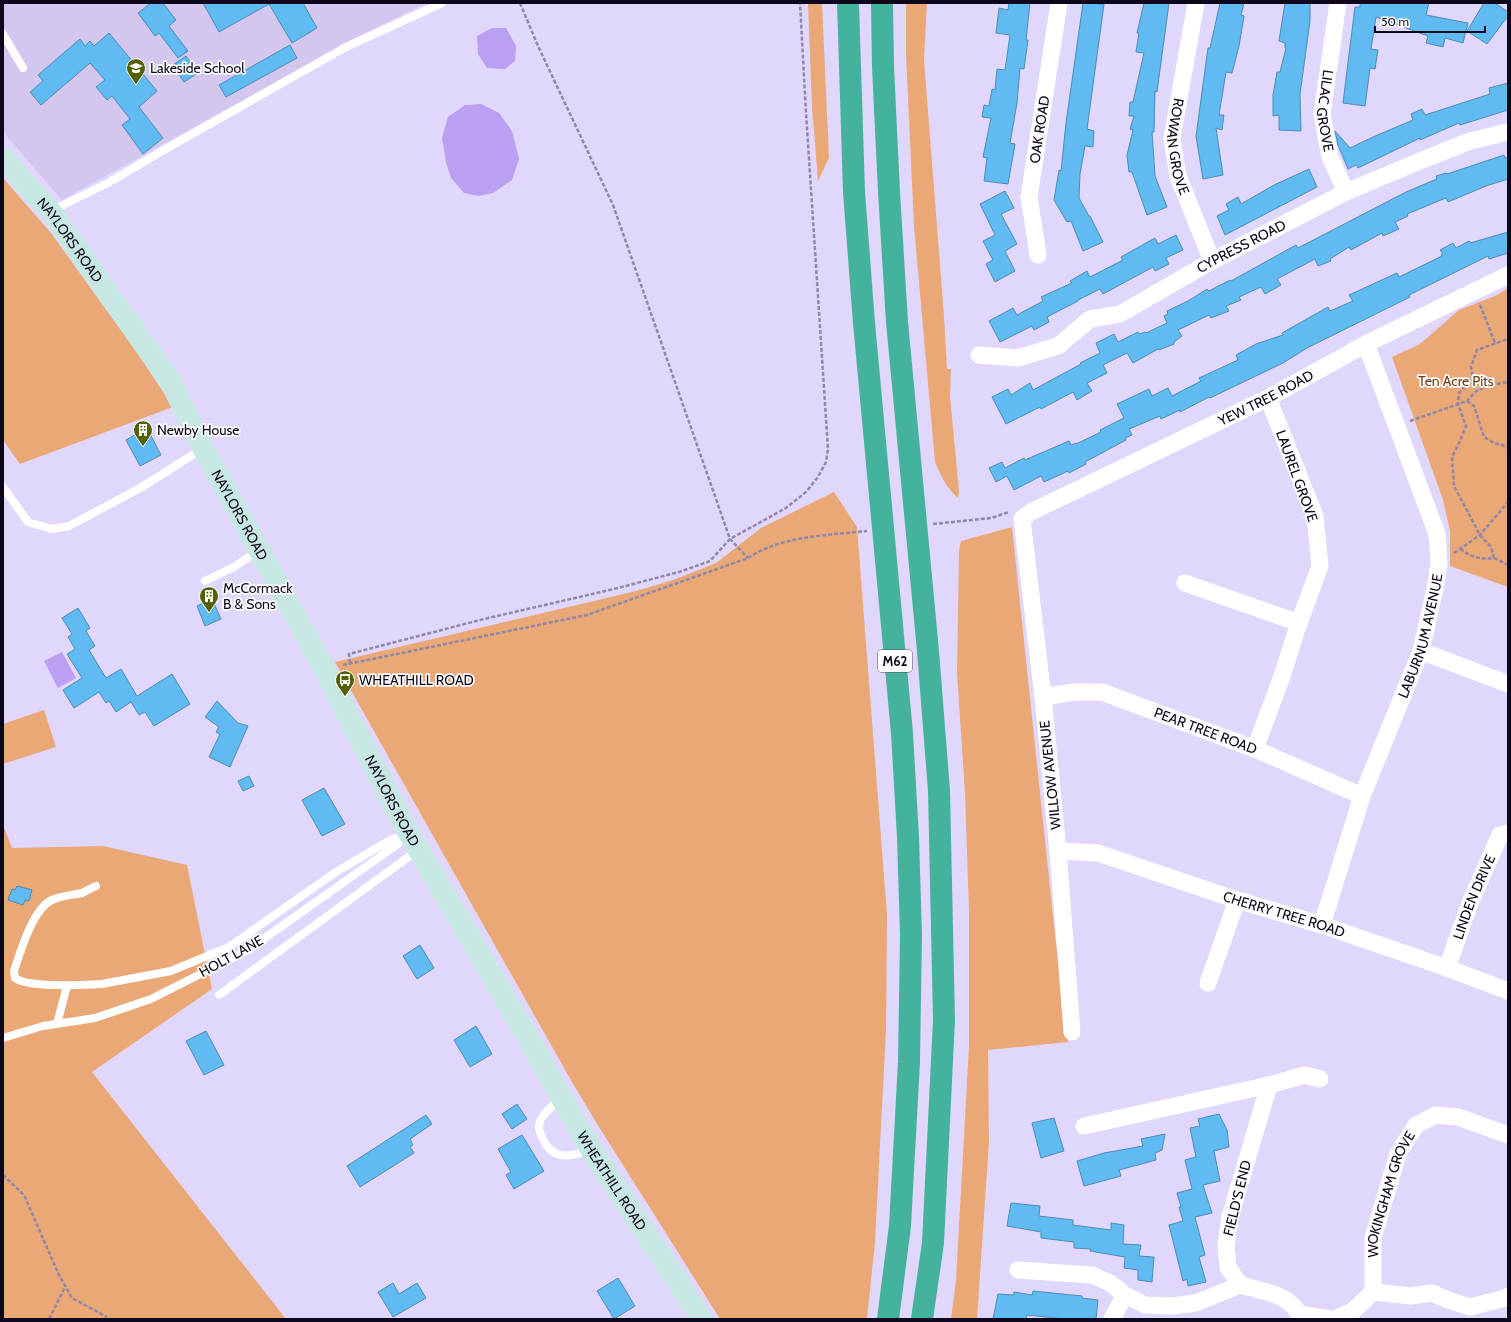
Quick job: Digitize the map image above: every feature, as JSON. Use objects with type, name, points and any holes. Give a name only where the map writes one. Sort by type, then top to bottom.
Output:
[{"type":"highway","name":"M62","points":[[848,3],[854,192],[864,331],[902,733],[908,837],[911,934],[909,1062],[900,1226],[888,1319]]},
{"type":"highway","name":"M62","points":[[882,3],[883,67],[897,322],[928,651],[939,791],[944,1020],[932,1243],[922,1319]]},
{"type":"street","name":"OAK ROAD","points":[[1038,255],[1029,197],[1059,3]]},
{"type":"street","name":"ROWAN GROVE","points":[[1196,3],[1172,138],[1178,176],[1212,261]]},
{"type":"street","name":"LILAC GROVE","points":[[1338,3],[1322,114],[1330,157],[1346,192]]},
{"type":"street","name":"CYPRESS ROAD","points":[[979,355],[1016,358],[1058,346],[1090,319],[1120,314],[1212,261],[1346,192],[1470,142],[1508,132]]},
{"type":"street","name":"NAYLORS ROAD","points":[[3,158],[51,212],[171,382],[203,448],[326,670],[411,840],[528,1038]]},
{"type":"street","name":"YEW TREE ROAD","points":[[1016,515],[1031,512],[1268,398],[1366,344],[1508,275]]},
{"type":"street","name":"LABURNUM AVENUE","points":[[1322,925],[1362,796],[1421,651],[1439,564],[1437,534],[1366,344]]},
{"type":"street","name":"LAUREL GROVE","points":[[1256,749],[1320,566],[1315,516],[1268,398]]},
{"type":"street","name":"WILLOW AVENUE","points":[[1016,515],[1043,697],[1058,851],[1072,1032]]},
{"type":"street","points":[[1185,583],[1299,623]]},
{"type":"street","points":[[1421,651],[1508,684]]},
{"type":"street","name":"PEAR TREE ROAD","points":[[1043,697],[1075,692],[1102,692],[1256,749],[1362,796]]},
{"type":"street","name":"LINDEN DRIVE","points":[[1447,968],[1473,896],[1500,835],[1508,833]]},
{"type":"street","name":"CHERRY TREE ROAD","points":[[1058,851],[1098,853],[1236,900],[1322,925],[1447,968],[1508,991]]},
{"type":"street","points":[[1208,983],[1236,900]]},
{"type":"street","name":"WHEATHILL ROAD","points":[[528,1038],[590,1148],[702,1319]]},
{"type":"street","points":[[1084,1126],[1269,1085],[1305,1075],[1320,1079]]},
{"type":"street","name":"FIELD'S END","points":[[1240,1285],[1228,1267],[1226,1245],[1230,1217],[1269,1085]]},
{"type":"street","name":"WOKINGHAM GROVE","points":[[1373,1292],[1373,1238],[1398,1154],[1416,1125],[1436,1115],[1458,1117],[1508,1135]]},
{"type":"street","points":[[1018,1270],[1092,1275],[1110,1283],[1125,1295],[1145,1305],[1172,1306],[1196,1303],[1240,1285],[1270,1292],[1290,1302],[1301,1317],[1329,1319]]},
{"type":"street","points":[[1334,1319],[1353,1311],[1373,1292],[1411,1296],[1432,1292],[1448,1300],[1470,1307],[1502,1299],[1508,1296]]},
{"type":"street","points":[[1112,1319],[1125,1295]]},
{"type":"lane","points":[[51,212],[108,183],[346,47],[442,3]]},
{"type":"lane","points":[[3,34],[23,68]]},
{"type":"lane","points":[[3,487],[28,522],[52,529],[69,526],[142,487],[203,448]]},
{"type":"lane","points":[[205,581],[234,567],[259,550]]},
{"type":"lane","name":"HOLT LANE","points":[[96,886],[84,892],[49,901],[42,908],[29,928],[14,971],[15,978],[19,981],[67,986],[102,984],[171,971],[229,947],[336,872],[392,839],[411,840]]},
{"type":"lane","points":[[219,995],[411,840]]},
{"type":"lane","name":"HOLT LANE","points":[[3,1038],[43,1026],[96,1018],[151,998],[248,950],[395,846],[411,840]]},
{"type":"lane","points":[[57,1024],[67,986]]},
{"type":"lane","points":[[562,1098],[546,1113],[541,1120],[539,1128],[546,1144],[554,1153],[562,1156],[579,1154],[590,1148]]},
{"type":"path","points":[[520,3],[538,46],[613,205],[730,539],[748,558]]},
{"type":"path","points":[[350,663],[349,654],[484,619],[679,572],[710,561],[730,539],[786,508],[806,492],[818,477],[826,462],[828,449],[800,3]]},
{"type":"path","points":[[1475,291],[1495,343]]},
{"type":"path","points":[[1494,558],[1491,547],[1480,535],[1454,486],[1452,456],[1466,426],[1458,404],[1459,393],[1473,379],[1471,367],[1477,350],[1508,338]]},
{"type":"path","points":[[1397,426],[1467,401],[1475,392],[1486,386],[1508,382]]},
{"type":"path","points":[[1467,401],[1474,406],[1484,436],[1494,443],[1502,444],[1508,448]]},
{"type":"path","points":[[1439,564],[1480,535],[1508,502]]},
{"type":"path","points":[[956,522],[1016,515]]},
{"type":"path","points":[[326,670],[350,663],[587,616],[748,558],[759,551],[792,541],[861,532]]},
{"type":"path","points":[[1460,549],[1469,555],[1483,560],[1494,558],[1508,564]]},
{"type":"path","points":[[3,1175],[24,1195],[59,1275],[72,1298],[107,1316]]},
{"type":"path","points":[[49,1319],[66,1285]]},
{"type":"shaded area","name":"Lakeside School","points":[[3,3],[427,3],[355,38],[62,200],[3,132]]},
{"type":"shaded area","points":[[492,28],[506,28],[516,46],[515,61],[505,69],[487,68],[478,54],[477,36]]},
{"type":"shaded area","points":[[481,104],[499,113],[512,131],[519,159],[512,180],[493,193],[478,196],[464,193],[451,178],[446,162],[442,138],[448,117],[465,105]]},
{"type":"shaded area","points":[[62,652],[76,678],[58,688],[44,661]]},
{"type":"green space","points":[[808,3],[822,3],[829,158],[818,181],[812,107]]},
{"type":"green space","points":[[906,3],[927,3],[924,60],[947,369],[951,369],[950,396],[959,491],[958,498],[947,486],[935,462],[914,226],[906,55]]},
{"type":"green space","points":[[3,178],[51,233],[138,354],[173,407],[20,464],[3,440]]},
{"type":"green space","name":"Ten Acre Pits","points":[[1508,288],[1508,587],[1450,566],[1450,531],[1443,500],[1392,357],[1420,344],[1459,310],[1497,295]]},
{"type":"green space","points":[[834,492],[857,527],[887,915],[886,1030],[875,1242],[867,1319],[720,1319],[572,1082],[335,662],[636,591],[673,580],[716,563],[761,528]]},
{"type":"green space","points":[[1012,527],[1055,935],[1068,1042],[988,1050],[989,1142],[977,1319],[951,1319],[956,1280],[969,1046],[969,911],[965,793],[957,673],[959,551],[961,541]]},
{"type":"green space","points":[[44,710],[56,747],[3,764],[3,724]]},
{"type":"green space","points":[[3,825],[12,848],[103,846],[187,865],[212,989],[92,1072],[286,1319],[3,1319]]},
{"type":"building","points":[[151,3],[163,3],[176,20],[169,26],[188,51],[178,58],[159,33],[155,36],[138,13]]},
{"type":"building","points":[[203,3],[303,3],[317,28],[292,43],[269,4],[219,32]]},
{"type":"building","points":[[1009,3],[1030,3],[1026,40],[1028,40],[1024,69],[1020,68],[1017,103],[1010,143],[1015,144],[1008,184],[984,181],[987,158],[983,157],[991,118],[982,117],[984,105],[989,106],[992,89],[995,90],[997,69],[1005,70],[1010,35],[996,33],[999,8],[1008,10]]},
{"type":"building","points":[[1083,3],[1104,4],[1087,129],[1094,131],[1093,147],[1085,146],[1080,174],[1079,198],[1103,242],[1083,251],[1071,221],[1067,222],[1054,200],[1059,170],[1061,171],[1066,123]]},
{"type":"building","points":[[1144,3],[1169,3],[1157,92],[1155,91],[1154,132],[1152,132],[1155,176],[1167,207],[1147,215],[1132,172],[1129,172],[1127,155],[1133,130],[1130,129],[1134,116],[1129,116],[1130,102],[1133,102],[1144,53],[1136,52],[1139,33],[1137,33]]},
{"type":"building","points":[[1220,3],[1244,3],[1241,15],[1244,16],[1239,46],[1232,73],[1226,72],[1219,115],[1224,115],[1222,130],[1216,128],[1223,175],[1203,179],[1196,136],[1208,48],[1210,48]]},
{"type":"building","points":[[1285,3],[1310,3],[1310,21],[1300,94],[1301,131],[1279,130],[1279,115],[1273,116],[1273,95],[1277,72],[1280,72],[1286,48],[1285,43],[1279,41]]},
{"type":"building","points":[[1360,3],[1429,3],[1426,15],[1468,23],[1463,43],[1445,38],[1443,47],[1426,43],[1428,36],[1376,17],[1371,49],[1378,50],[1375,69],[1370,68],[1365,106],[1343,103],[1355,7],[1360,7]]},
{"type":"building","points":[[1484,3],[1495,3],[1508,12],[1508,16],[1487,44],[1467,31]]},
{"type":"building","points":[[109,33],[157,91],[139,107],[163,138],[143,154],[122,125],[130,119],[112,96],[107,100],[96,87],[105,80],[90,63],[41,105],[30,92],[43,81],[38,75],[80,39],[85,46],[90,41],[94,46]]},
{"type":"building","points":[[290,45],[297,58],[226,97],[219,85]]},
{"type":"building","points":[[186,56],[198,73],[184,82],[173,65]]},
{"type":"building","points":[[1508,83],[1508,110],[1460,125],[1459,123],[1420,140],[1420,138],[1358,168],[1356,165],[1348,169],[1338,145],[1335,131],[1350,148],[1413,120],[1411,114],[1422,109],[1425,115],[1490,94],[1489,88]]},
{"type":"building","points":[[1504,155],[1505,158],[1508,157],[1508,179],[1486,186],[1448,202],[1446,198],[1407,214],[1408,216],[1395,222],[1399,229],[1383,236],[1382,233],[1351,250],[1349,247],[1330,259],[1331,261],[1318,266],[1315,259],[1277,279],[1281,285],[1265,294],[1261,287],[1239,297],[1241,300],[1226,306],[1229,311],[1211,318],[1209,315],[1178,330],[1182,336],[1174,342],[1174,344],[1159,350],[1158,349],[1133,363],[1127,353],[1103,365],[1107,373],[1087,383],[1092,391],[1077,400],[1073,392],[1041,409],[1040,407],[1006,424],[992,397],[1008,389],[1011,395],[1030,383],[1033,390],[1100,353],[1096,343],[1114,334],[1118,342],[1138,332],[1140,334],[1146,333],[1167,323],[1164,316],[1168,314],[1167,311],[1188,301],[1207,289],[1209,291],[1230,280],[1231,281],[1296,245],[1298,248],[1406,192],[1437,179],[1436,176],[1447,174]]},
{"type":"building","points":[[1309,169],[1317,187],[1225,235],[1217,216],[1229,210],[1226,204],[1238,197],[1241,204],[1274,185]]},
{"type":"building","points":[[1005,191],[1014,208],[1001,214],[1017,244],[1005,251],[1015,271],[995,282],[986,264],[993,260],[983,241],[995,235],[980,204]]},
{"type":"building","points":[[1508,232],[1508,253],[1489,259],[1488,256],[1409,295],[1410,297],[1307,348],[1283,363],[1180,412],[1180,410],[1161,419],[1160,416],[1129,429],[1132,435],[1125,438],[1126,440],[1085,462],[1086,464],[1069,473],[1068,471],[1044,482],[1041,476],[1014,490],[1007,476],[996,482],[989,468],[1002,462],[1005,468],[1024,458],[1025,460],[1069,441],[1071,445],[1076,444],[1101,432],[1100,430],[1124,418],[1117,404],[1149,389],[1152,396],[1168,388],[1172,396],[1201,381],[1199,378],[1238,360],[1236,355],[1256,344],[1283,335],[1282,333],[1328,307],[1330,311],[1353,301],[1349,295],[1397,273],[1399,277],[1442,256],[1441,255],[1443,254],[1440,250],[1453,243],[1456,248],[1469,241],[1470,243]]},
{"type":"building","points":[[1176,235],[1183,250],[1166,258],[1169,264],[1155,271],[1153,267],[1103,294],[1100,289],[1047,317],[1049,322],[1034,330],[1032,326],[1000,342],[989,321],[1013,308],[1017,315],[1043,301],[1041,297],[1072,283],[1070,281],[1087,271],[1090,277],[1123,260],[1121,257],[1155,238],[1158,244]]},
{"type":"building","name":"Newby House","points":[[147,428],[161,455],[140,466],[126,440]]},
{"type":"building","name":"McCormack B & Sons","points":[[212,599],[221,619],[205,626],[197,606]]},
{"type":"building","points":[[78,608],[90,628],[86,631],[95,646],[89,650],[106,678],[121,669],[137,696],[172,674],[190,704],[154,726],[145,712],[139,715],[131,702],[116,712],[109,701],[106,703],[99,692],[74,708],[63,690],[82,678],[67,654],[75,649],[68,637],[72,634],[62,618]]},
{"type":"building","points":[[217,701],[238,723],[248,726],[230,767],[209,757],[220,734],[216,732],[219,727],[205,717]]},
{"type":"building","points":[[249,776],[254,786],[243,791],[238,781]]},
{"type":"building","points":[[324,788],[345,824],[322,836],[302,800]]},
{"type":"building","points":[[17,886],[32,890],[29,901],[25,900],[23,905],[8,900],[12,889],[15,890]]},
{"type":"building","points":[[420,945],[434,968],[417,979],[403,956]]},
{"type":"building","points":[[476,1026],[492,1054],[470,1067],[454,1040]]},
{"type":"building","points":[[206,1031],[224,1065],[204,1075],[186,1041]]},
{"type":"building","points":[[517,1104],[527,1119],[512,1129],[502,1114]]},
{"type":"building","points":[[1219,1114],[1227,1130],[1229,1147],[1214,1151],[1220,1181],[1203,1185],[1212,1213],[1195,1217],[1205,1255],[1199,1257],[1206,1282],[1188,1286],[1187,1279],[1183,1281],[1169,1225],[1183,1221],[1177,1193],[1192,1189],[1185,1160],[1196,1157],[1190,1128],[1200,1126],[1198,1119]]},
{"type":"building","points":[[426,1115],[432,1124],[410,1139],[413,1145],[410,1147],[414,1153],[360,1187],[347,1166]]},
{"type":"building","points":[[1054,1118],[1064,1151],[1041,1158],[1032,1123]]},
{"type":"building","points":[[1165,1134],[1162,1150],[1155,1153],[1156,1160],[1119,1170],[1121,1176],[1084,1186],[1077,1161],[1104,1153],[1143,1146],[1141,1139]]},
{"type":"building","points":[[522,1135],[544,1171],[514,1189],[506,1175],[511,1172],[498,1149]]},
{"type":"building","points":[[1011,1203],[1040,1206],[1039,1216],[1073,1220],[1073,1225],[1111,1230],[1111,1223],[1124,1225],[1123,1244],[1141,1245],[1139,1256],[1154,1257],[1152,1282],[1138,1280],[1138,1270],[1124,1268],[1125,1257],[1090,1251],[1091,1249],[1074,1248],[1074,1242],[1041,1238],[1041,1232],[1007,1226]]},
{"type":"building","points":[[618,1278],[635,1306],[614,1319],[597,1291]]},
{"type":"building","points":[[393,1283],[399,1294],[417,1283],[426,1298],[393,1317],[378,1292]]},
{"type":"building","points":[[1033,1291],[1082,1296],[1082,1298],[1098,1300],[1096,1319],[1064,1319],[1027,1315],[1026,1319],[993,1319],[998,1294],[1014,1295],[1014,1292],[1032,1295]]},
{"type":"place","name":"Lakeside School","points":[[136,85]]},
{"type":"place","name":"Newby House","points":[[143,447]]},
{"type":"place","name":"McCormack B & Sons","points":[[209,613]]},
{"type":"place","name":"WHEATHILL ROAD","points":[[345,697]]}]
